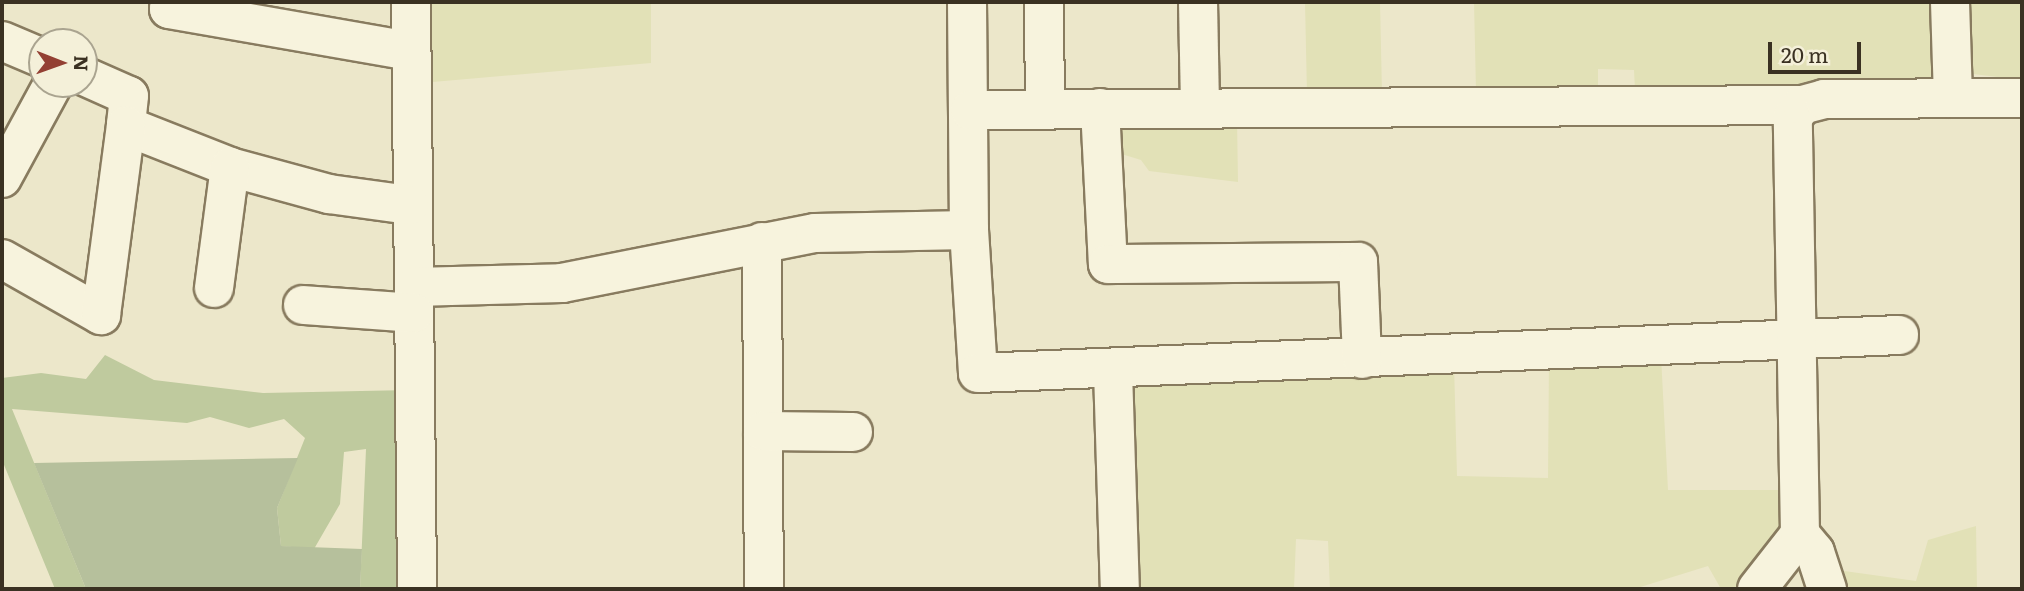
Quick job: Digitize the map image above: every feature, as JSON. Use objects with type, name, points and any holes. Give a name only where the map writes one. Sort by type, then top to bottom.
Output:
[{"type":"street","points":[[170,2],[169,9],[410,51]]},
{"type":"street","points":[[411,2],[409,205],[414,300],[417,589]]},
{"type":"street","points":[[967,2],[969,230],[978,373],[1113,371],[1793,337],[1899,335]]},
{"type":"street","points":[[1044,2],[1045,109]]},
{"type":"street","points":[[1198,2],[1200,107]]},
{"type":"street","points":[[1950,2],[1953,98]]},
{"type":"street","points":[[2,41],[28,52]]},
{"type":"street","points":[[2,259],[101,314],[129,96],[98,82]]},
{"type":"street","points":[[2,178],[45,98]]},
{"type":"street","points":[[970,110],[1802,105],[1824,99],[2022,98]]},
{"type":"street","points":[[1802,105],[1791,133],[1793,337],[1800,534],[1815,552],[1827,589]]},
{"type":"street","points":[[1100,108],[1108,264],[1358,262],[1363,359]]},
{"type":"street","points":[[125,126],[230,167],[329,194],[409,205]]},
{"type":"street","points":[[214,288],[230,167]]},
{"type":"street","points":[[303,305],[414,300],[562,283],[815,233],[969,230]]},
{"type":"street","points":[[762,242],[764,589]]},
{"type":"street","points":[[1113,371],[1120,589]]},
{"type":"street","points":[[763,431],[853,432]]},
{"type":"street","points":[[1758,589],[1800,534]]},
{"type":"green space","points":[[425,2],[651,2],[651,63],[421,83]]},
{"type":"green space","points":[[1305,2],[1380,2],[1382,94],[1307,95]]},
{"type":"green space","points":[[1474,2],[1934,2],[1935,74],[1924,83],[1635,90],[1634,70],[1598,69],[1598,93],[1476,91]]},
{"type":"green space","points":[[1962,2],[2022,2],[2022,80],[1965,73]]},
{"type":"green space","points":[[1237,119],[1238,182],[1149,171],[1141,160],[1115,152],[1116,120]]},
{"type":"green space","points":[[105,355],[154,380],[263,393],[410,390],[411,589],[360,589],[366,449],[344,452],[340,504],[314,549],[281,546],[277,508],[305,438],[284,419],[249,428],[210,417],[187,423],[12,409],[86,589],[55,589],[2,460],[2,378],[41,373],[86,379]]},
{"type":"green space","points":[[1661,356],[1668,490],[1783,490],[1782,537],[1740,589],[1721,589],[1708,566],[1634,589],[1330,589],[1328,541],[1296,539],[1294,589],[1129,589],[1123,387],[1133,379],[1454,364],[1457,476],[1548,478],[1549,359]]},
{"type":"green space","points":[[298,458],[277,508],[281,546],[362,549],[360,589],[86,589],[34,463]]},
{"type":"green space","points":[[1976,526],[1977,589],[1841,589],[1837,570],[1916,581],[1928,540]]}]
